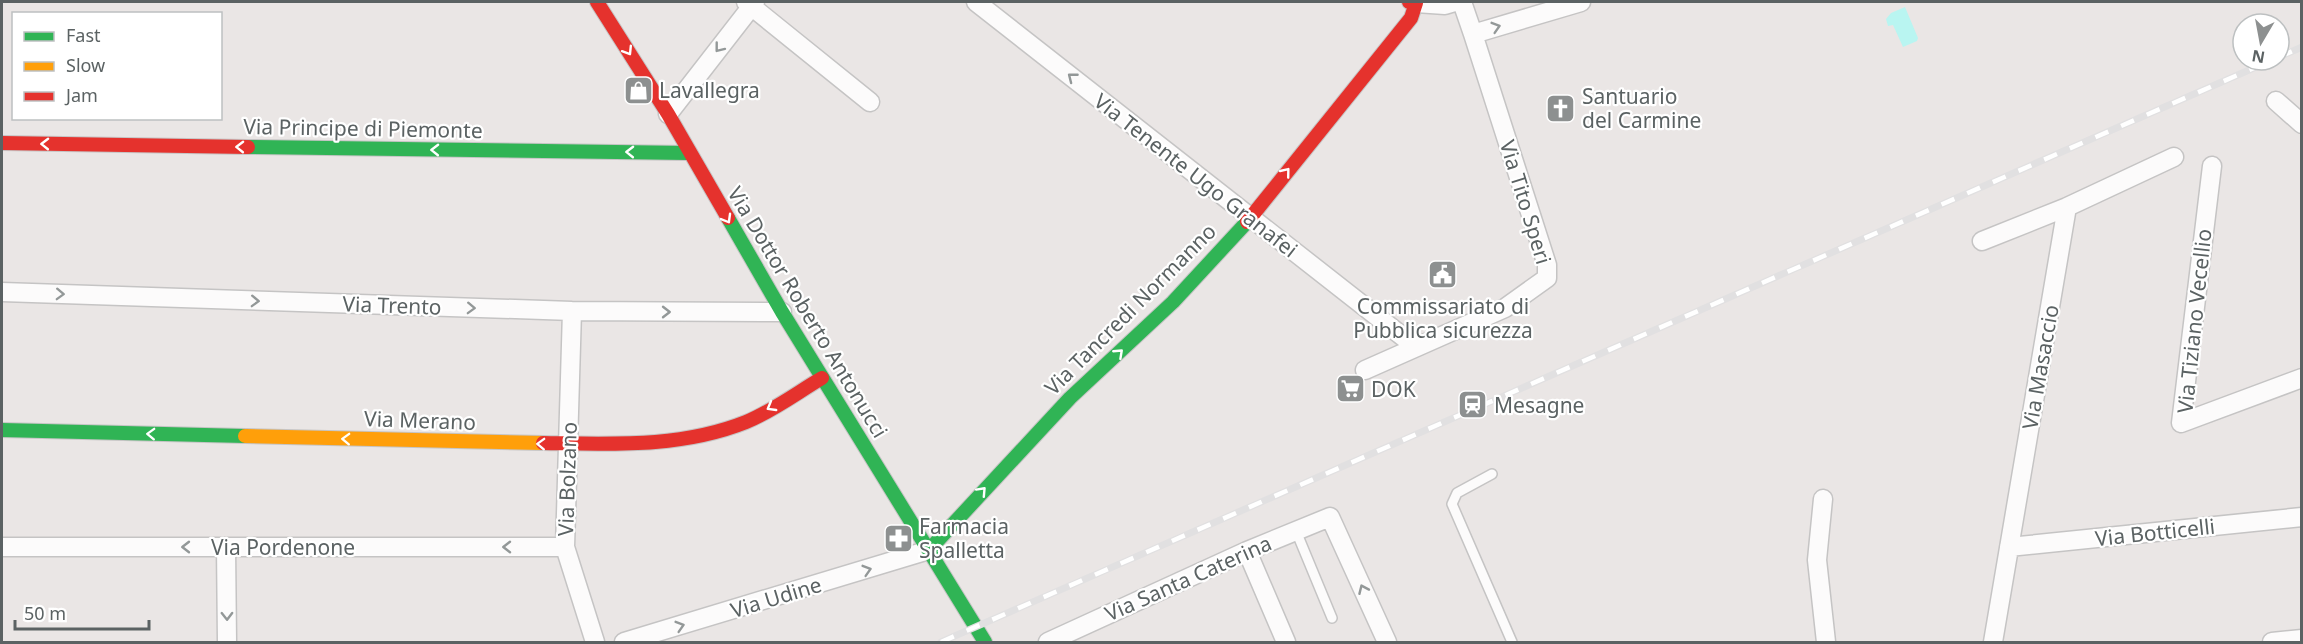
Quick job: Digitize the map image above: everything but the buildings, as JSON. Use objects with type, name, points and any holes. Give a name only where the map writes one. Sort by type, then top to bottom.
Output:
[{"type":"street","name":"Via Tenente Ugo Granafei","points":[[976,2],[1416,347]]},
{"type":"street","name":"Via Tancredi Normanno","points":[[929,550],[1070,398],[1173,302],[1250,218],[1411,18],[1413,2]]},
{"type":"street","points":[[1413,2],[1445,5],[1455,2]]},
{"type":"street","points":[[1462,2],[1473,34],[1581,2]]},
{"type":"street","points":[[668,114],[751,3],[870,102]]},
{"type":"street","name":"Via Dottor Roberto Antonucci","points":[[602,4],[782,312],[985,642]]},
{"type":"street","name":"Via Tito Speri","points":[[1365,370],[1505,308],[1547,278],[1547,265],[1473,34]]},
{"type":"street","points":[[2276,101],[2301,124]]},
{"type":"street","name":"Via Principe di Piemonte","points":[[2,144],[688,153]]},
{"type":"street","points":[[1983,241],[2067,207],[2174,157]]},
{"type":"street","name":"Via Tiziano Vecellio","points":[[2212,166],[2181,423],[2301,378]]},
{"type":"street","name":"Via Masaccio","points":[[1992,642],[2067,207]]},
{"type":"street","name":"Via Trento","points":[[2,292],[572,311],[782,312]]},
{"type":"street","name":"Via Bolzano","points":[[572,311],[565,547],[595,642]]},
{"type":"street","name":"Via Merano","points":[[2,430],[640,445],[709,434],[748,421],[822,378]]},
{"type":"street","points":[[1823,499],[1817,560],[1826,642]]},
{"type":"street","name":"Via Santa Caterina","points":[[1048,642],[1247,551],[1330,517],[1387,642]]},
{"type":"street","name":"Via Botticelli","points":[[2009,547],[2301,517]]},
{"type":"street","name":"Via Pordenone","points":[[2,547],[565,547]]},
{"type":"street","points":[[226,547],[227,642]]},
{"type":"street","name":"Via Udine","points":[[624,642],[929,550]]},
{"type":"street","points":[[1247,551],[1286,642]]},
{"type":"street","points":[[2272,642],[2301,639]]},
{"type":"lane","points":[[1492,474],[1457,493],[1452,504],[1512,642]]},
{"type":"lane","points":[[1296,531],[1332,618]]},
{"type":"water","points":[[1905,7],[1918,38],[1917,41],[1903,47],[1893,25],[1888,26],[1886,19],[1891,13]]},
{"type":"railway","points":[[2291,52],[2302,47]]},
{"type":"railway","points":[[941,642],[2245,72]]},
{"type":"traffic: fast","points":[[248,147],[688,153]]},
{"type":"traffic: fast","points":[[728,218],[782,312],[985,642]]},
{"type":"traffic: fast","points":[[929,550],[1070,398],[1173,302],[1247,222]]},
{"type":"traffic: fast","points":[[2,430],[245,436]]},
{"type":"traffic: slow","points":[[245,436],[543,443]]},
{"type":"traffic: jam","points":[[597,2],[668,114],[728,218]]},
{"type":"traffic: jam","points":[[1247,222],[1411,18],[1416,3],[1409,2]]},
{"type":"traffic: jam","points":[[2,143],[248,147]]},
{"type":"traffic: jam","points":[[543,443],[646,443],[697,436],[756,418],[822,378]]},
{"type":"place","name":"Lavallegra","points":[[638,90]]},
{"type":"place","name":"Santuario del Carmine","points":[[1561,108]]},
{"type":"place","name":"Commissariato di Pubblica sicurezza","points":[[1443,275]]},
{"type":"place","name":"DOK","points":[[1350,389]]},
{"type":"place","name":"Mesagne","points":[[1473,405]]},
{"type":"place","name":"Farmacia Spalletta","points":[[898,538]]}]
